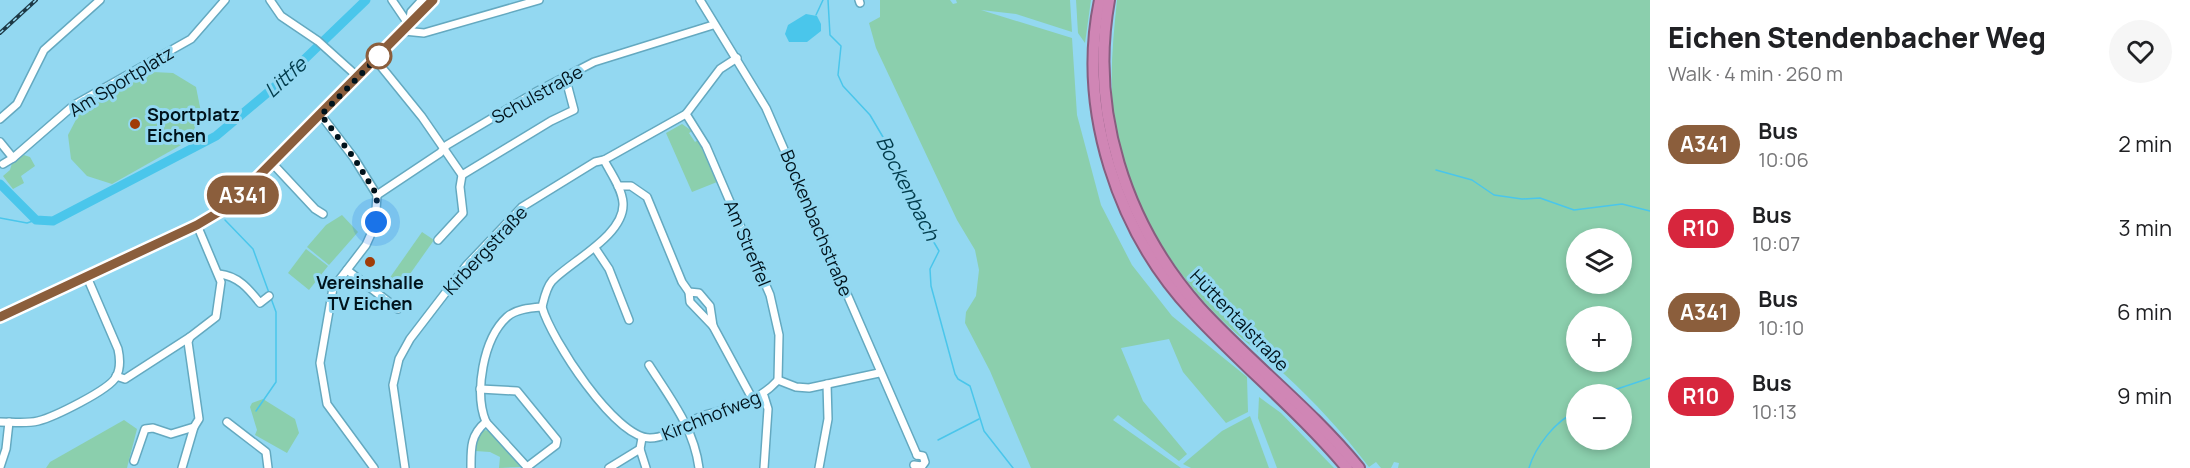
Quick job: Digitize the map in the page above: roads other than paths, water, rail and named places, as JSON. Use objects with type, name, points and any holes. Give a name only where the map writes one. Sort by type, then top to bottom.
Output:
[{"type":"highway","name":"Hüttentalstraße","points":[[1100,0],[1095,77],[1099,117],[1106,154],[1118,192],[1133,226],[1152,260],[1193,313],[1296,411],[1347,468]]},
{"type":"highway","name":"Hüttentalstraße","points":[[1109,0],[1104,39],[1107,116],[1126,189],[1141,222],[1160,255],[1200,308],[1302,405],[1359,468]]},
{"type":"main road","points":[[0,317],[197,225],[229,206],[433,0]]},
{"type":"street","points":[[0,119],[17,104],[44,50],[100,0]]},
{"type":"street","name":"Am Sportplatz","points":[[3,164],[13,159],[74,105],[192,39],[225,0]]},
{"type":"street","points":[[270,0],[281,16],[321,44],[358,77]]},
{"type":"street","points":[[392,0],[406,28],[424,33],[524,2],[539,0]]},
{"type":"street","points":[[406,28],[411,12],[422,0]]},
{"type":"street","name":"Bockenbachstraße","points":[[700,0],[713,25],[766,108],[800,180],[879,373],[917,455],[923,456],[927,466]]},
{"type":"street","name":"Schulstraße","points":[[377,195],[459,138],[566,76],[594,62],[713,25]]},
{"type":"street","name":"Kirbergstraße","points":[[405,468],[393,386],[399,359],[410,339],[466,267],[522,207],[595,162],[604,160],[686,114],[720,69],[736,58]]},
{"type":"street","points":[[375,59],[409,100],[462,175],[460,187],[463,213],[438,240]]},
{"type":"street","points":[[462,175],[550,121],[574,110],[566,76]]},
{"type":"street","name":"Am Streffel","points":[[686,114],[705,146],[770,295],[779,335],[778,380]]},
{"type":"street","points":[[321,115],[354,158],[377,195],[375,225],[366,245],[333,288],[320,363],[323,387],[333,413],[374,468]]},
{"type":"street","points":[[0,142],[13,159]]},
{"type":"street","points":[[604,160],[618,186],[623,204],[615,226],[595,248],[552,282],[542,307],[552,333],[581,376],[622,426],[642,438],[640,449],[646,468]]},
{"type":"street","points":[[273,164],[315,209],[323,214]]},
{"type":"street","points":[[618,186],[631,186],[647,197],[682,282],[689,292],[690,302],[714,326]]},
{"type":"street","points":[[116,376],[125,379],[190,337],[216,317],[220,289],[219,274],[197,225]]},
{"type":"street","points":[[595,248],[609,269],[630,320]]},
{"type":"street","points":[[347,270],[398,309]]},
{"type":"street","points":[[219,274],[230,275],[246,286],[260,303],[269,297]]},
{"type":"street","points":[[0,422],[44,418],[105,387],[116,376],[120,358],[118,349],[87,277]]},
{"type":"street","points":[[689,292],[699,293],[710,306],[714,326],[753,400]]},
{"type":"street","points":[[480,389],[517,391],[556,440],[556,445],[528,467],[486,422],[480,403],[480,389],[482,368],[498,328],[515,311],[542,307]]},
{"type":"street","points":[[182,468],[200,413],[188,348],[190,337]]},
{"type":"street","points":[[650,365],[686,424],[695,445],[699,468]]},
{"type":"street","name":"Kirchhofweg","points":[[642,438],[663,436],[686,424],[764,396],[778,380],[802,388],[879,373]]},
{"type":"street","points":[[819,468],[828,419],[827,384]]},
{"type":"street","points":[[764,396],[768,409],[764,468]]},
{"type":"street","points":[[0,467],[6,449],[9,422]]},
{"type":"street","points":[[227,422],[266,452],[268,468]]},
{"type":"street","points":[[471,468],[472,439],[476,430],[486,422]]},
{"type":"street","points":[[134,461],[145,429],[153,428],[171,434],[194,428]]},
{"type":"street","name":"Kirchhofweg","points":[[609,468],[640,449]]},
{"type":"street","points":[[917,455],[913,459],[913,467],[927,466]]},
{"type":"water","points":[[806,14],[817,16],[821,24],[821,31],[807,42],[789,42],[785,34],[788,25]]},
{"type":"waterway","name":"Littfe","points":[[0,184],[36,220],[53,221],[216,136],[285,78],[366,0]]},
{"type":"waterway","points":[[816,15],[823,0]]},
{"type":"waterway","name":"Bockenbach","points":[[828,0],[830,35],[841,46],[838,75],[843,86],[870,115],[907,177],[908,198],[939,251],[930,269],[931,286],[955,374],[958,379],[970,386],[984,431],[1013,468]]},
{"type":"waterway","points":[[1436,170],[1472,180],[1494,195],[1522,199],[1540,198],[1574,210],[1622,204],[1650,211]]},
{"type":"waterway","name":"Littfe","points":[[0,218],[27,223],[36,220]]},
{"type":"waterway","points":[[225,220],[253,249],[276,312],[276,382],[256,411]]},
{"type":"waterway","points":[[1632,384],[1650,378]]},
{"type":"waterway","points":[[1529,468],[1547,435],[1566,417]]},
{"type":"waterway","points":[[938,440],[979,419]]},
{"type":"railway","points":[[0,33],[36,0]]},
{"type":"place","name":"Sportplatz Eichen","points":[[135,124]]},
{"type":"place","name":"Vereinshalle TV Eichen","points":[[370,262]]}]
